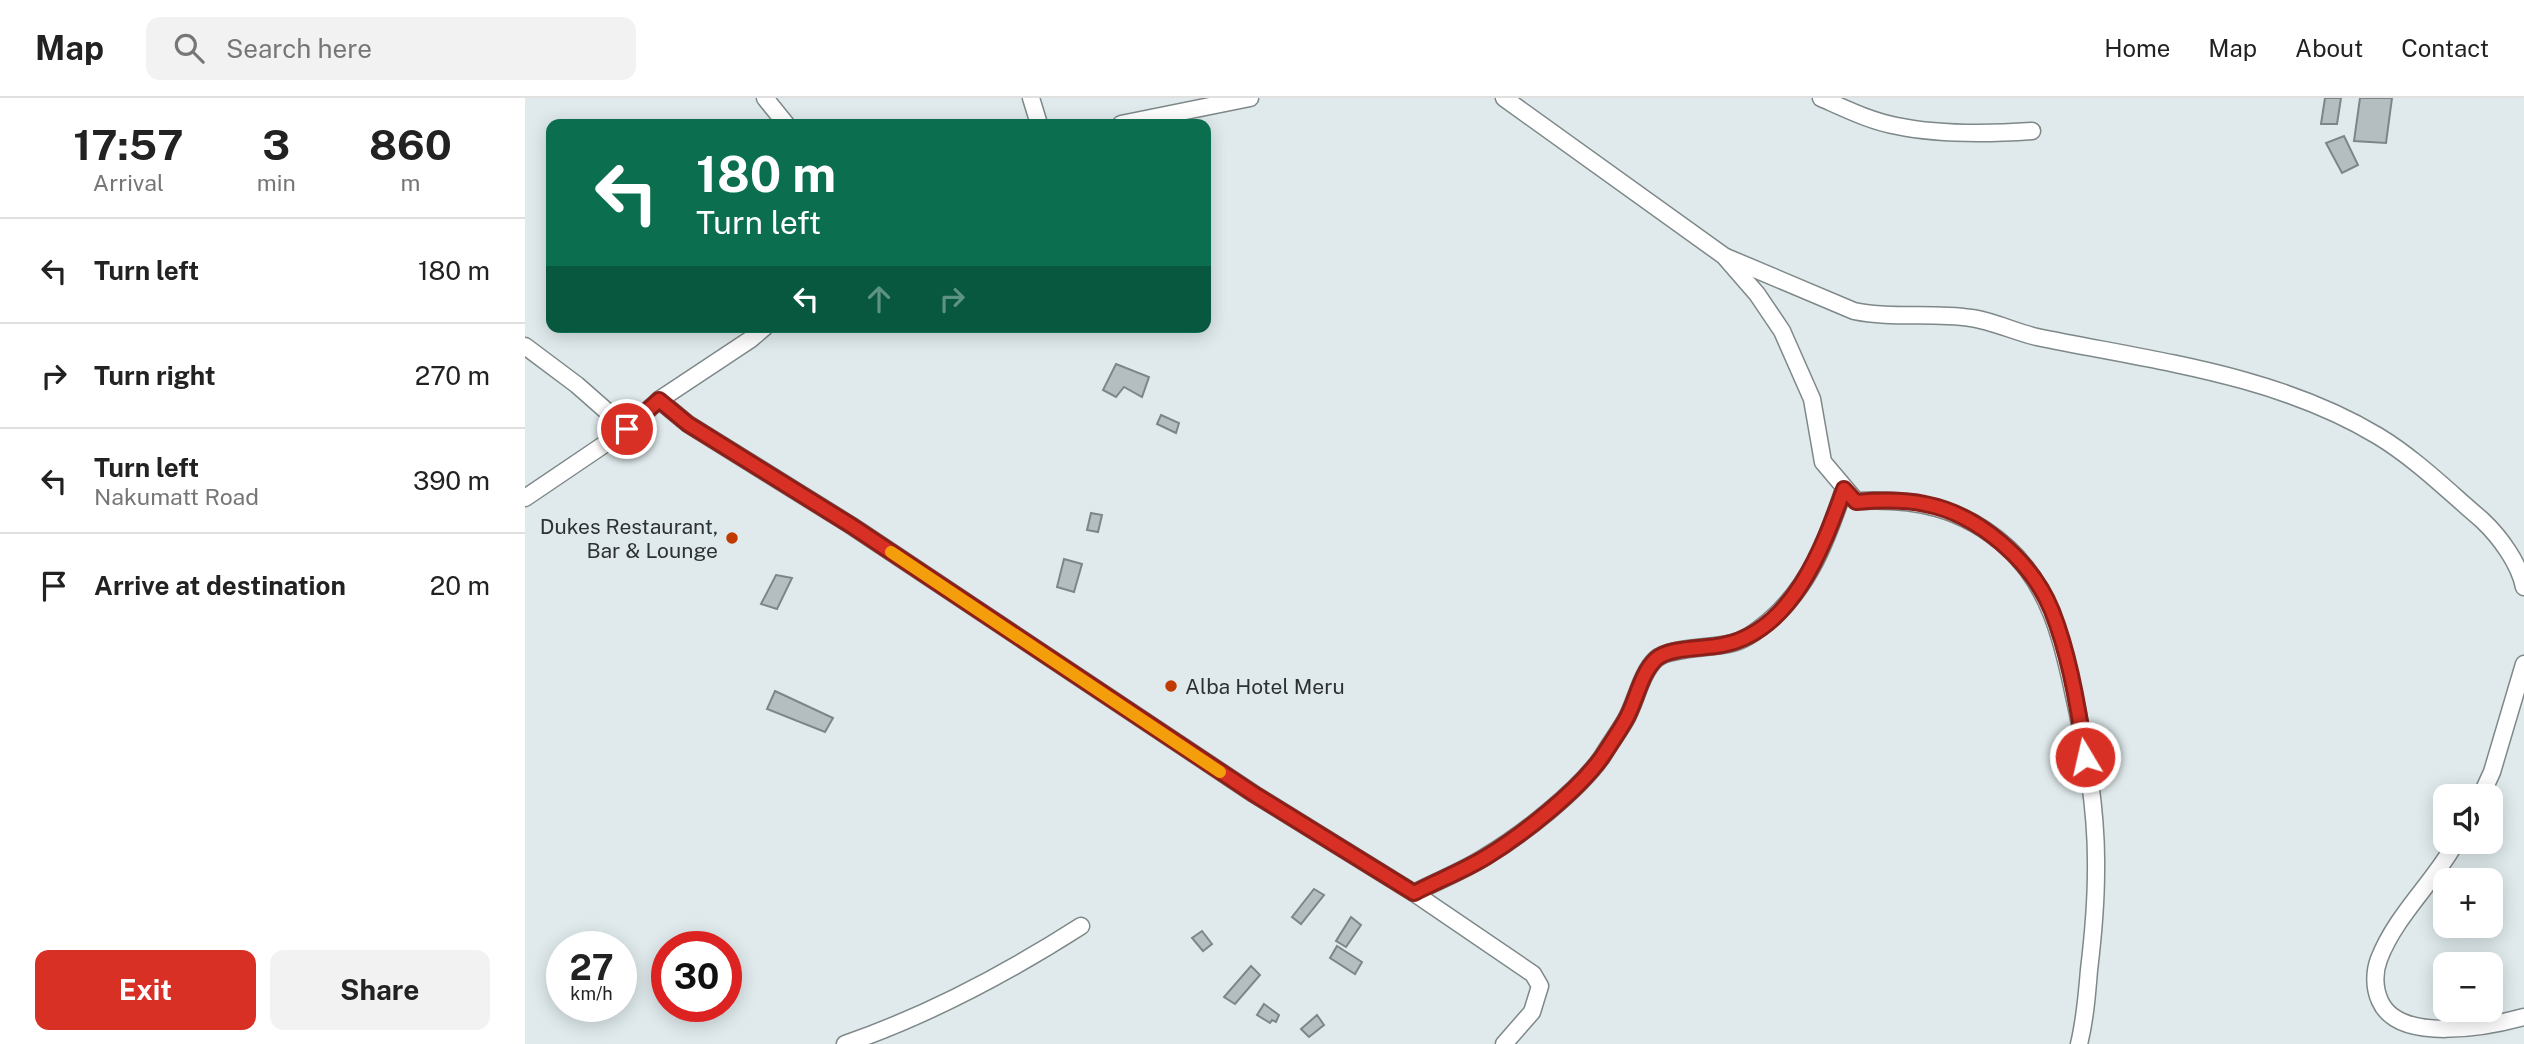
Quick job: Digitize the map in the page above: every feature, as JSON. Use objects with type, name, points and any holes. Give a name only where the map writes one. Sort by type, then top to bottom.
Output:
[{"type":"street","points":[[765,98],[782,119]]},
{"type":"street","points":[[1031,98],[1037,119]]},
{"type":"street","points":[[1146,119],[1250,98]]},
{"type":"street","points":[[1504,98],[1724,256],[1854,311],[1873,315],[1956,316],[1977,319],[2038,337],[2146,356],[2222,374],[2344,417],[2401,452],[2490,527],[2521,572],[2524,587]]},
{"type":"street","points":[[1821,98],[1857,115],[1897,126],[1931,131],[2032,131]]},
{"type":"street","points":[[1724,256],[1757,294],[1782,331],[1812,399],[1823,462],[1856,502],[1886,500],[1927,504],[1981,527],[2009,549],[2033,578],[2052,610],[2082,732],[2092,807],[2096,869],[2092,940],[2079,1044]]},
{"type":"street","points":[[525,498],[627,429],[659,400],[758,333]]},
{"type":"street","points":[[525,346],[577,385],[627,429]]},
{"type":"street","points":[[659,400],[688,424],[852,526],[1254,794],[1414,893],[1533,974],[1540,986],[1532,1013],[1504,1044]]},
{"type":"street","points":[[1414,893],[1484,859],[1522,832],[1571,790],[1599,760],[1626,720],[1654,661],[1672,651],[1696,650],[1733,643],[1756,632],[1772,618],[1807,578],[1827,539],[1844,489]]},
{"type":"street","points":[[2485,784],[2496,760],[2524,664]]},
{"type":"street","points":[[2448,854],[2400,923],[2379,959],[2376,973],[2377,995],[2382,1007],[2393,1019],[2431,1030],[2468,1029],[2524,1017]]},
{"type":"street","points":[[845,1044],[959,998],[1081,926]]},
{"type":"building","points":[[2325,98],[2341,98],[2337,124],[2321,124]]},
{"type":"building","points":[[2360,98],[2392,98],[2386,143],[2354,141]]},
{"type":"building","points":[[2344,136],[2358,165],[2342,173],[2326,143]]},
{"type":"building","points":[[1116,364],[1149,377],[1142,397],[1124,387],[1116,397],[1103,390]]},
{"type":"building","points":[[1161,415],[1179,423],[1176,433],[1157,424]]},
{"type":"building","points":[[1091,513],[1102,515],[1098,532],[1087,530]]},
{"type":"building","points":[[1064,559],[1082,564],[1074,592],[1057,587]]},
{"type":"building","points":[[776,575],[792,578],[777,609],[761,604]]},
{"type":"building","points":[[775,691],[833,718],[825,732],[767,709]]},
{"type":"building","points":[[1314,889],[1324,895],[1301,924],[1292,917]]},
{"type":"building","points":[[1351,917],[1361,925],[1346,947],[1336,941]]},
{"type":"building","points":[[1202,931],[1212,944],[1203,951],[1192,938]]},
{"type":"building","points":[[1337,946],[1362,962],[1355,974],[1330,958]]},
{"type":"building","points":[[1251,966],[1260,975],[1235,1004],[1224,997]]},
{"type":"building","points":[[1264,1004],[1279,1015],[1276,1022],[1272,1020],[1270,1023],[1257,1015]]},
{"type":"building","points":[[1317,1015],[1324,1025],[1309,1037],[1301,1029]]},
{"type":"slow traffic","points":[[891,552],[1220,772]]},
{"type":"place","name":"Dukes Restaurant, Bar & Lounge","points":[[732,538]]},
{"type":"place","name":"Alba Hotel Meru","points":[[1171,686]]},
{"type":"route","points":[[627,429],[659,400],[688,424],[852,526],[1254,794],[1414,893],[1484,859],[1522,832],[1571,790],[1599,760],[1626,720],[1648,670],[1661,655],[1672,651],[1696,650],[1733,643],[1756,632],[1772,618],[1807,578],[1827,539],[1844,489],[1856,502],[1886,500],[1927,504],[1981,527],[2009,549],[2033,578],[2052,610],[2067,663],[2085,757]]}]
